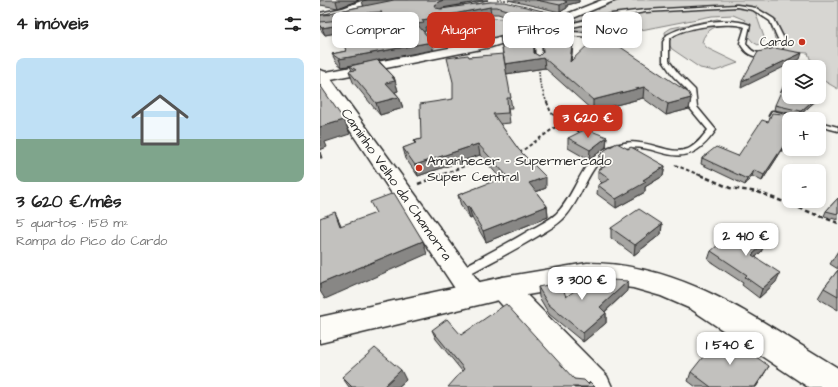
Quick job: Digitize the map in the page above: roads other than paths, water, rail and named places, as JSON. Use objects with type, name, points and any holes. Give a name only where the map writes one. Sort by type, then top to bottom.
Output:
[{"type":"main road","points":[[321,330],[466,284],[503,288],[587,274],[609,274],[633,278],[668,287],[701,301],[838,386]]},
{"type":"street","points":[[320,18],[346,11],[372,0]]},
{"type":"street","points":[[574,15],[611,0]]},
{"type":"street","points":[[321,75],[503,40]]},
{"type":"street","name":"Caminho Velho da Chamorra","points":[[321,75],[466,284]]},
{"type":"street","points":[[503,288],[596,387]]},
{"type":"lane","points":[[466,284],[519,242],[560,216],[576,196],[600,155],[608,150],[627,146],[643,145],[664,152],[678,154],[694,151],[705,142],[712,130],[693,107],[691,90],[680,81],[665,58],[665,41],[669,36],[682,30],[723,22],[736,22],[748,26],[743,43],[746,52],[752,55],[769,53],[780,48],[782,41],[772,20],[754,9],[737,6],[645,11],[574,23]]},
{"type":"lane","points":[[320,18],[332,16]]},
{"type":"lane","points":[[538,48],[538,62]]},
{"type":"lane","points":[[773,116],[775,113],[782,114]]},
{"type":"lane","points":[[826,126],[838,129]]},
{"type":"place","name":"Cardo","points":[[802,42]]},
{"type":"place","name":"Amanhecer - Supermercado Super Central","points":[[419,168]]}]
